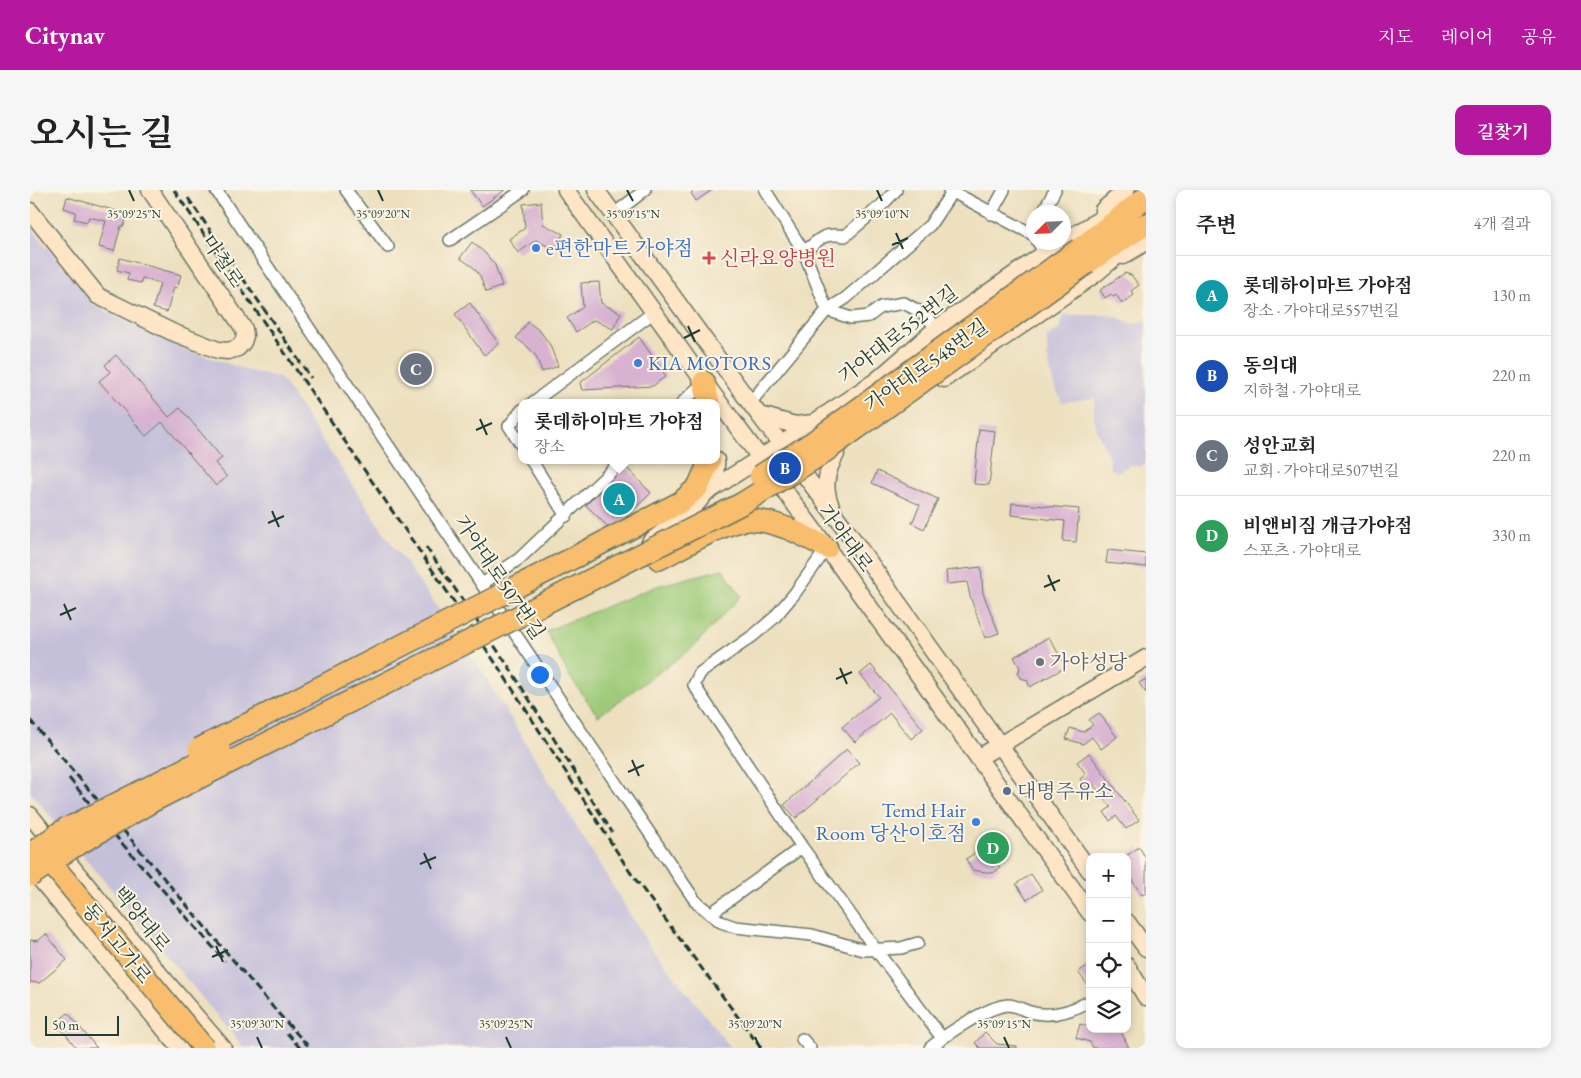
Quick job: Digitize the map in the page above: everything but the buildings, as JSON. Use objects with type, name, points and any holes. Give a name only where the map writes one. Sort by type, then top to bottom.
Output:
[{"type":"highway","points":[[61,843],[153,801],[743,503],[820,455],[1146,197]]},
{"type":"highway","points":[[1075,252],[1146,224]]},
{"type":"highway","points":[[702,379],[708,399]]},
{"type":"highway","points":[[30,876],[61,843],[136,781],[681,502],[698,487],[708,464]]},
{"type":"highway","points":[[30,854],[163,810],[721,527],[750,519],[778,524],[827,548]]},
{"type":"highway","name":"동서고가로","points":[[30,837],[204,1048]]},
{"type":"highway","name":"동서고가로","points":[[30,859],[189,1048]]},
{"type":"main road","name":"마철로","points":[[30,211],[98,296],[172,332],[218,350],[228,352],[238,348],[245,336],[244,329],[150,190]]},
{"type":"main road","name":"가야대로","points":[[566,190],[717,399]]},
{"type":"main road","name":"가야대로","points":[[596,190],[836,517],[1086,865]]},
{"type":"main road","name":"가야대로552번길","points":[[1075,252],[1118,192]]},
{"type":"main road","name":"가야대로552번길","points":[[1058,250],[1075,252],[1146,192]]},
{"type":"main road","name":"가야대로548번길","points":[[688,526],[805,475],[836,454],[1075,252],[1145,243]]},
{"type":"main road","name":"가야대로552번길","points":[[688,526],[650,542],[709,491],[876,381],[937,328],[1039,250]]},
{"type":"main road","points":[[702,379],[716,389],[722,390],[726,387],[720,360]]},
{"type":"main road","name":"가야대로","points":[[720,404],[827,548],[1086,907]]},
{"type":"main road","points":[[755,409],[795,425],[814,423]]},
{"type":"main road","points":[[836,454],[829,467],[826,486],[828,498],[836,517]]},
{"type":"main road","points":[[709,491],[717,470],[716,464]]},
{"type":"main road","points":[[688,526],[744,514],[757,521]]},
{"type":"main road","points":[[978,758],[1146,658]]},
{"type":"main road","name":"백양대로","points":[[30,815],[61,843],[85,882],[222,1048]]},
{"type":"main road","points":[[30,859],[61,843]]},
{"type":"main road","points":[[30,867],[180,1048]]},
{"type":"main road","points":[[60,902],[57,883],[68,874],[85,882]]},
{"type":"main road","points":[[1131,926],[1143,938]]},
{"type":"main road","points":[[1131,977],[1146,997]]},
{"type":"street","name":"가야대로507번길","points":[[216,190],[696,902],[721,922],[736,927],[812,935],[864,950],[901,948],[918,943]]},
{"type":"street","points":[[346,190],[388,247]]},
{"type":"street","points":[[450,240],[523,190]]},
{"type":"street","points":[[614,214],[645,190]]},
{"type":"street","points":[[765,190],[804,252],[827,310]]},
{"type":"street","points":[[804,252],[817,240],[832,234],[845,236],[884,203],[896,190]]},
{"type":"street","points":[[991,214],[1004,190]]},
{"type":"street","points":[[1048,205],[1055,190]]},
{"type":"street","points":[[755,409],[827,310],[846,298],[930,225],[951,191],[991,214],[1026,231]]},
{"type":"street","points":[[827,310],[852,318],[869,316],[881,307],[904,303],[924,314],[937,328]]},
{"type":"street","points":[[537,399],[654,312]]},
{"type":"street","points":[[685,399],[702,379]]},
{"type":"street","points":[[518,415],[509,426],[518,440]]},
{"type":"street","points":[[534,464],[566,516]]},
{"type":"street","points":[[482,584],[520,559],[619,464]]},
{"type":"street","points":[[827,548],[795,593],[774,618],[754,635],[700,673],[694,685],[802,847],[942,1038]]},
{"type":"street","points":[[710,914],[802,847]]},
{"type":"street","points":[[930,1048],[942,1038],[992,1009],[1008,1005],[1042,1014],[1054,1014],[1086,1002]]},
{"type":"shaded area","points":[[30,226],[95,306],[191,351],[249,371],[280,377],[381,528],[480,668],[647,942],[731,1048],[244,1048],[30,792]]},
{"type":"shaded area","points":[[1064,315],[1107,315],[1120,318],[1131,324],[1144,322],[1146,315],[1146,464],[1140,467],[1132,465],[1117,472],[1110,469],[1109,458],[1097,431],[1094,415],[1095,398],[1062,402],[1053,383],[1047,356],[1047,337],[1060,329]]},
{"type":"green space","points":[[723,569],[741,596],[691,649],[598,716],[570,677],[546,631],[657,586]]},
{"type":"railway","points":[[174,190],[501,671],[630,872],[761,1048]]},
{"type":"railway","points":[[188,198],[311,378]]},
{"type":"railway","points":[[426,547],[509,667],[612,832]]},
{"type":"railway","points":[[30,720],[277,1012],[310,1048]]},
{"type":"railway","points":[[69,778],[119,840],[225,961]]},
{"type":"railway","points":[[287,1033],[300,1048]]},
{"type":"place","name":"e편한마트 가야점","points":[[536,248]]},
{"type":"place","name":"신라요양병원","points":[[709,258]]},
{"type":"place","name":"KIA MOTORS","points":[[638,363]]},
{"type":"place","name":"성안교회","points":[[416,369]]},
{"type":"place","name":"동의대","points":[[785,468]]},
{"type":"place","name":"롯데하이마트 가야점","points":[[619,499]]},
{"type":"place","name":"가야성당","points":[[1040,662]]},
{"type":"place","name":"대명주유소","points":[[1007,791]]},
{"type":"place","name":"Temd Hair Room 당산이호점","points":[[976,822]]},
{"type":"place","name":"비앤비짐 개금가야점","points":[[993,848]]}]
